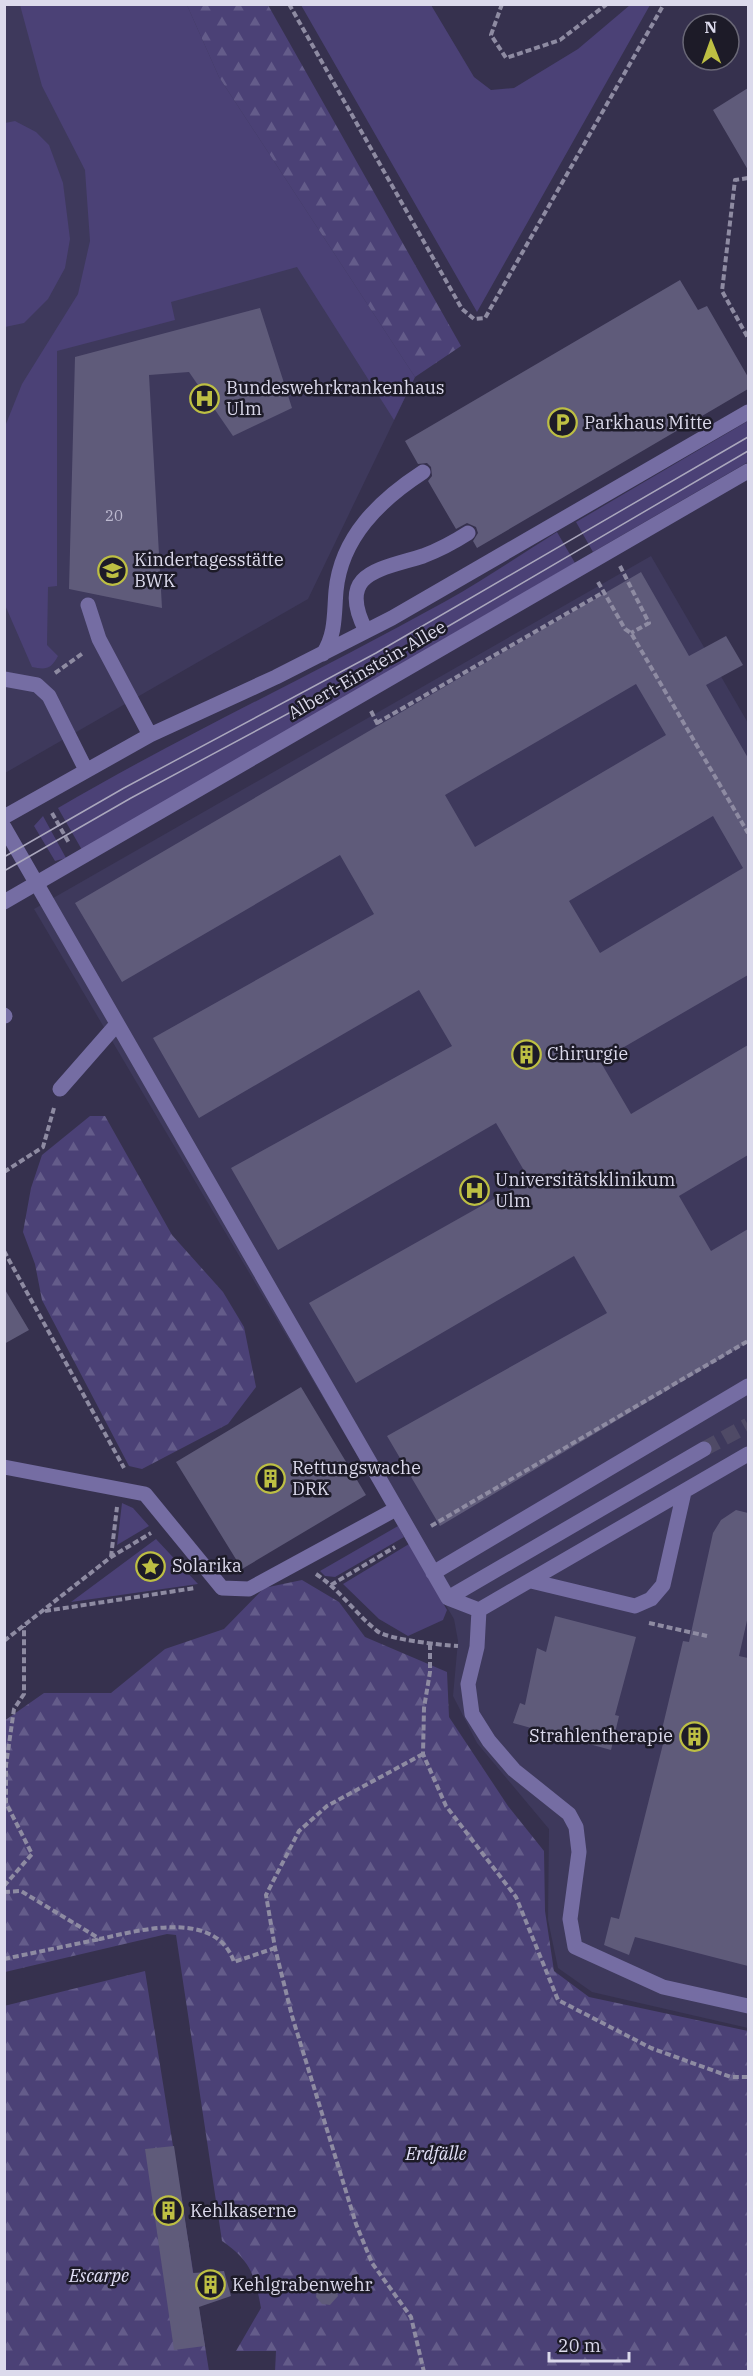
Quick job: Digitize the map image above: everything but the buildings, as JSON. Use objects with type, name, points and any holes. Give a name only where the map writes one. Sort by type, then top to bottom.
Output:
[{"type":"street","name":"Albert-Einstein-Allee","points":[[4,817],[150,735],[323,654],[366,631],[748,412]]},
{"type":"street","name":"Albert-Einstein-Allee","points":[[4,902],[748,471]]},
{"type":"street","points":[[323,654],[332,635],[339,570],[354,538],[385,499],[423,472]]},
{"type":"street","points":[[366,631],[356,604],[358,587],[363,578],[378,569],[434,552],[468,533]]},
{"type":"street","points":[[88,605],[99,639],[150,735]]},
{"type":"street","points":[[4,679],[37,685],[49,696],[86,770]]},
{"type":"street","points":[[4,827],[448,1598],[479,1610]]},
{"type":"street","points":[[60,1089],[117,1024]]},
{"type":"street","points":[[434,1573],[748,1386]]},
{"type":"street","points":[[448,1598],[704,1449]]},
{"type":"street","points":[[479,1610],[748,1454]]},
{"type":"street","points":[[4,1467],[146,1494],[219,1585],[234,1590],[249,1589],[396,1509]]},
{"type":"street","points":[[531,1581],[635,1606],[651,1599],[663,1585],[684,1492]]},
{"type":"street","points":[[479,1610],[477,1647],[468,1684],[472,1714],[489,1741],[514,1770],[569,1814],[576,1827],[579,1852],[570,1919],[575,1947],[663,1987],[748,2006]]},
{"type":"path","points":[[289,4],[462,309],[474,319],[485,318],[664,4]]},
{"type":"path","points":[[502,4],[491,35],[506,58],[560,40],[607,4]]},
{"type":"path","points":[[748,178],[735,180],[722,291],[748,338]]},
{"type":"path","points":[[588,564],[748,833]]},
{"type":"path","points":[[620,565],[649,623],[631,633]]},
{"type":"path","points":[[373,716],[378,725],[604,592]]},
{"type":"path","points":[[37,685],[99,639]]},
{"type":"path","points":[[42,795],[78,860]]},
{"type":"path","points":[[4,1172],[43,1147],[60,1089]]},
{"type":"path","points":[[5,1251],[125,1470],[120,1489],[111,1557]]},
{"type":"path","points":[[436,1523],[748,1341]]},
{"type":"path","points":[[4,1641],[111,1557],[168,1523]]},
{"type":"path","points":[[331,1585],[412,1537]]},
{"type":"path","points":[[318,1575],[379,1632],[430,1644],[430,1672],[424,1708],[423,1754],[446,1806],[516,1897],[558,2000],[651,2048],[731,2077],[748,2077]]},
{"type":"path","points":[[45,1611],[219,1585]]},
{"type":"path","points":[[635,1606],[641,1621],[707,1636]]},
{"type":"path","points":[[4,1886],[32,1854],[6,1803],[6,1765],[14,1709],[24,1694],[24,1626]]},
{"type":"path","points":[[423,1754],[327,1806],[299,1830],[266,1895],[275,1947],[292,2016],[356,2224],[372,2264],[411,2317],[423,2372]]},
{"type":"path","points":[[4,1892],[21,1891],[100,1939]]},
{"type":"path","points":[[4,1959],[154,1927],[206,1931],[229,1948],[234,1962],[275,1947]]},
{"type":"shaded area","name":"Bundeswehrkrankenhaus Ulm","points":[[5,5],[208,5],[415,377],[308,599],[5,773]]},
{"type":"shaded area","name":"Universitätsklinikum Ulm","points":[[651,556],[748,723],[748,2028],[592,1992],[558,1968],[548,1920],[549,1829],[477,1743],[453,1696],[458,1641],[454,1619],[34,909]]},
{"type":"green space","points":[[20,5],[187,5],[219,77],[415,377],[394,420],[297,267],[171,302],[175,320],[57,351],[57,586],[48,587],[47,645],[58,656],[53,664],[45,668],[32,667],[5,605],[4,429],[22,384],[78,294],[90,241],[85,170],[42,86]]},
{"type":"green space","points":[[187,5],[268,5],[461,346],[415,377],[219,77]]},
{"type":"green space","points":[[301,5],[431,5],[474,77],[491,90],[514,88],[578,49],[630,5],[650,5],[477,312]]},
{"type":"green space","points":[[15,121],[36,132],[49,145],[63,183],[70,239],[65,268],[48,299],[24,323],[5,327],[5,123]]},
{"type":"green space","points":[[748,421],[748,462],[593,552],[576,522]]},
{"type":"green space","points":[[557,532],[575,563],[82,850],[58,808],[446,601]]},
{"type":"green space","points":[[43,816],[66,858],[55,861],[34,826]]},
{"type":"green space","points":[[90,1116],[105,1116],[172,1235],[223,1292],[244,1327],[256,1387],[228,1424],[142,1469],[129,1466],[42,1300],[35,1264],[23,1232],[31,1188],[42,1155]]},
{"type":"green space","points":[[122,1503],[133,1508],[149,1526],[117,1545]]},
{"type":"green space","points":[[398,1526],[404,1537],[335,1577],[325,1576],[320,1571]]},
{"type":"green space","points":[[156,1539],[198,1584],[71,1602]]},
{"type":"green space","points":[[409,1544],[447,1610],[443,1620],[408,1636],[379,1619],[343,1584]]},
{"type":"green space","name":"Erdfälle","points":[[302,1580],[339,1602],[365,1637],[447,1672],[449,1717],[508,1806],[544,1851],[545,1911],[554,1971],[589,1997],[748,2031],[748,2371],[275,2372],[276,2351],[236,2351],[261,2308],[250,2269],[239,2255],[222,2241],[176,1935],[167,1934],[5,1972],[4,1721],[44,1693],[111,1693],[165,1649],[224,1629],[264,1588]]},
{"type":"green space","name":"Escarpe","points":[[145,1971],[209,2371],[5,2371],[4,2006]]},
{"type":"tunnel","points":[[704,1449],[748,1425]]},
{"type":"tram line","points":[[4,857],[124,788],[376,653],[748,437]]},
{"type":"tram line","points":[[4,871],[131,798],[423,641],[748,451]]},
{"type":"place","name":"Bundeswehrkrankenhaus Ulm","points":[[205,398]]},
{"type":"place","name":"Parkhaus Mitte","points":[[563,423]]},
{"type":"place","name":"Kindertagesstätte BWK","points":[[113,570]]},
{"type":"place","name":"Chirurgie","points":[[526,1054]]},
{"type":"place","name":"Universitätsklinikum Ulm","points":[[474,1190]]},
{"type":"place","name":"Rettungswache DRK","points":[[271,1478]]},
{"type":"place","name":"Solarika","points":[[151,1566]]},
{"type":"place","name":"Strahlentherapie","points":[[694,1736]]},
{"type":"place","name":"Kehlkaserne","points":[[169,2211]]},
{"type":"place","name":"Kehlgrabenwehr","points":[[211,2285]]}]
